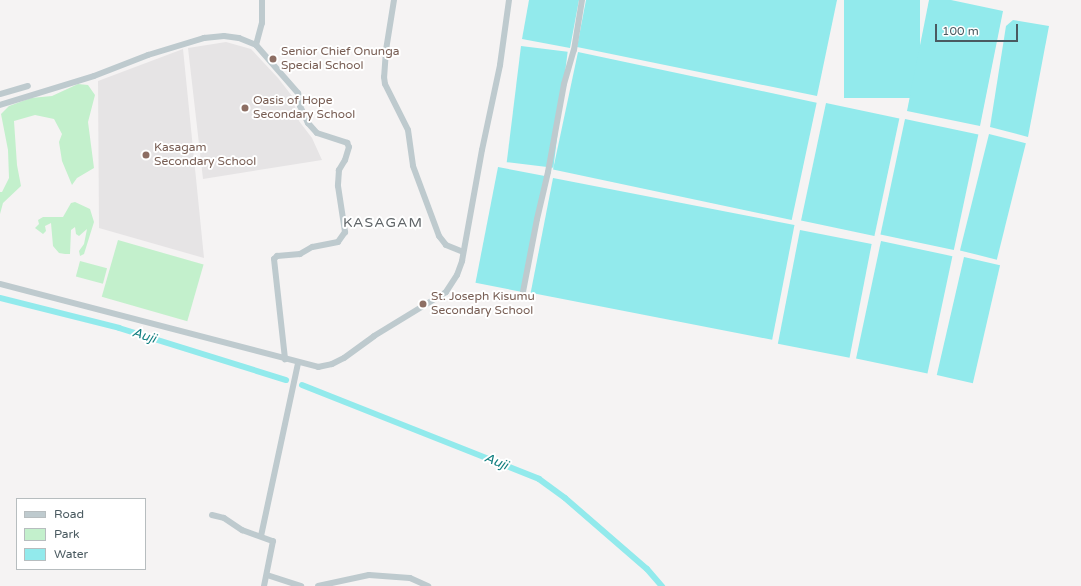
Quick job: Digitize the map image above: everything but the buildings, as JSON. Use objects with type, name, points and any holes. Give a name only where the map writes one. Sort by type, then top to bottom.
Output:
[{"type":"street","points":[[256,44],[262,23],[262,0]]},
{"type":"street","points":[[394,0],[386,50],[384,77],[385,84],[404,119],[408,130],[411,158],[439,236],[446,245],[464,252]]},
{"type":"street","points":[[0,284],[298,363],[322,368],[344,358],[374,336],[446,292],[457,275],[464,252],[482,150],[500,65],[509,0]]},
{"type":"street","points":[[522,297],[548,172],[564,84],[574,50],[582,0]]},
{"type":"street","points":[[0,105],[94,76],[148,55],[204,38],[224,36],[239,38],[256,44],[296,89],[300,96],[300,106],[308,123],[317,132],[347,143],[349,147],[345,160],[339,170],[338,186],[345,232],[338,242],[312,247],[300,254],[277,256],[274,260],[285,359]]},
{"type":"street","points":[[0,94],[28,86]]},
{"type":"street","points":[[261,536],[298,363]]},
{"type":"street","points":[[212,515],[224,518],[242,530],[273,541],[264,586]]},
{"type":"street","points":[[267,575],[301,586]]},
{"type":"street","points":[[318,586],[373,575],[410,578],[428,586]]},
{"type":"shaded area","name":"Oasis of Hope Secondary School","points":[[226,42],[251,49],[278,78],[292,96],[299,121],[312,138],[322,160],[203,179],[188,48]]},
{"type":"shaded area","name":"Kasagam Secondary School","points":[[183,49],[204,258],[99,228],[98,81]]},
{"type":"green space","points":[[78,84],[88,85],[95,95],[88,122],[94,168],[77,178],[72,185],[62,161],[59,142],[62,134],[54,119],[35,115],[14,121],[17,165],[21,186],[3,203],[0,214],[0,192],[2,192],[9,178],[8,150],[1,114],[9,106],[31,98],[52,96]]},
{"type":"green space","points":[[75,202],[90,209],[94,222],[84,254],[80,256],[79,251],[84,244],[87,229],[79,236],[76,234],[75,227],[71,230],[70,254],[65,254],[59,253],[53,246],[51,223],[45,226],[46,231],[43,234],[35,228],[39,224],[38,220],[43,217],[63,217],[71,203]]},
{"type":"green space","points":[[118,240],[204,265],[187,321],[102,297]]},
{"type":"green space","points":[[80,261],[107,268],[103,284],[76,276]]},
{"type":"water","points":[[529,0],[579,0],[570,48],[522,39]]},
{"type":"water","points":[[586,0],[837,0],[817,96],[577,47]]},
{"type":"water","points":[[844,0],[920,0],[920,98],[844,98]]},
{"type":"water","points":[[929,0],[951,0],[1003,11],[980,126],[907,111]]},
{"type":"water","points":[[1013,20],[1049,26],[1028,137],[990,127],[1006,26]]},
{"type":"water","points":[[521,46],[568,52],[553,168],[507,162]]},
{"type":"water","points":[[578,52],[817,103],[792,220],[553,169]]},
{"type":"water","points":[[826,103],[899,119],[874,236],[801,220]]},
{"type":"water","points":[[905,119],[978,135],[954,250],[880,234]]},
{"type":"water","points":[[989,134],[1026,143],[997,260],[960,250]]},
{"type":"water","points":[[498,167],[546,176],[524,292],[475,283]]},
{"type":"water","points":[[553,178],[794,225],[772,340],[531,293]]},
{"type":"water","points":[[800,230],[872,244],[850,358],[778,344]]},
{"type":"water","points":[[881,241],[952,256],[927,374],[856,358]]},
{"type":"water","points":[[964,257],[1000,265],[973,383],[937,375]]},
{"type":"waterway","name":"Auji","points":[[0,298],[119,328],[286,380]]},
{"type":"waterway","name":"Auji","points":[[302,385],[539,479],[565,498],[647,569],[662,586]]},
{"type":"place","name":"Senior Chief Onunga Special School","points":[[273,59]]},
{"type":"place","name":"Oasis of Hope Secondary School","points":[[245,108]]},
{"type":"place","name":"Kasagam Secondary School","points":[[146,155]]},
{"type":"place","name":"St. Joseph Kisumu Secondary School","points":[[423,304]]},
{"type":"district","name":"KASAGAM","points":[[383,223]]}]
